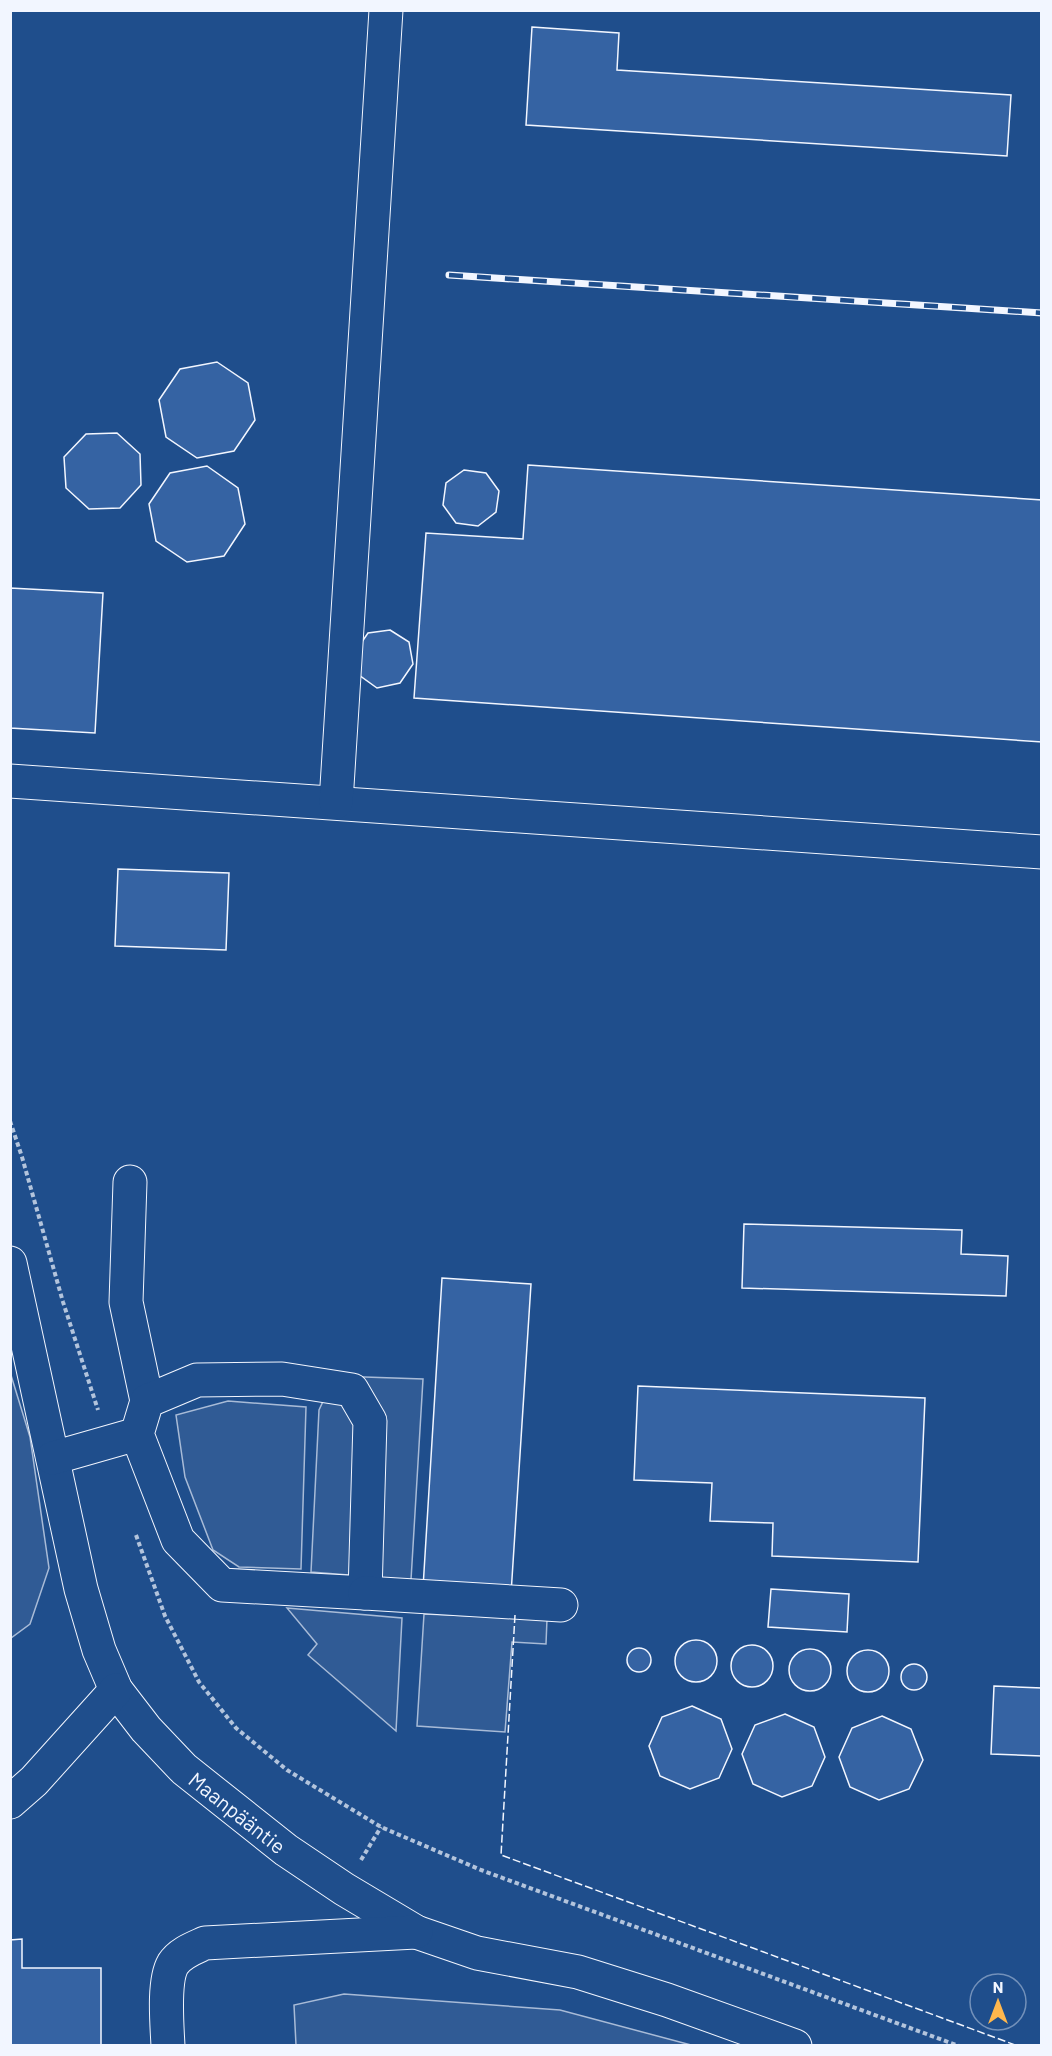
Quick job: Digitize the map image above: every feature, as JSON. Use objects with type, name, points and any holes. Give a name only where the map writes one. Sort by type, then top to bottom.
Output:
[{"type":"street","points":[[336,802],[386,10]]},
{"type":"street","points":[[10,781],[1041,852]]},
{"type":"street","points":[[130,1182],[126,1302],[147,1401]]},
{"type":"street","name":"Maanpääntie","points":[[10,1263],[81,1589],[99,1650],[116,1690],[146,1729],[184,1769],[295,1856],[416,1932],[477,1953],[578,1972],[667,2000],[795,2046]]},
{"type":"street","points":[[52,1458],[123,1438],[147,1401],[197,1380],[282,1379],[352,1390],[370,1421],[365,1593]]},
{"type":"street","points":[[123,1438],[178,1540],[222,1585],[561,1605]]},
{"type":"street","points":[[10,1802],[34,1781],[116,1690]]},
{"type":"street","points":[[168,2046],[167,1987],[173,1964],[188,1950],[205,1943],[416,1932]]},
{"type":"path","points":[[10,1121],[63,1302],[123,1438]]},
{"type":"path","points":[[135,1534],[165,1616],[199,1682],[236,1728],[287,1770],[381,1827],[481,1870],[959,2046]]},
{"type":"shaded area","points":[[10,1372],[30,1437],[49,1568],[30,1624],[11,1638]]},
{"type":"shaded area","points":[[335,1376],[423,1379],[411,1580],[311,1572],[319,1410]]},
{"type":"shaded area","points":[[228,1401],[306,1407],[301,1569],[239,1567],[213,1550],[185,1477],[176,1415]]},
{"type":"shaded area","points":[[287,1608],[402,1618],[396,1731],[308,1655],[317,1644]]},
{"type":"shaded area","points":[[424,1614],[547,1619],[546,1644],[512,1642],[505,1732],[417,1726]]},
{"type":"shaded area","points":[[344,1994],[560,2010],[691,2045],[296,2045],[294,2005]]},
{"type":"building","points":[[532,27],[619,33],[617,70],[1011,95],[1007,156],[526,125]]},
{"type":"building","points":[[217,362],[248,383],[255,420],[234,451],[197,458],[166,437],[159,400],[180,369]]},
{"type":"building","points":[[117,433],[140,454],[141,485],[120,508],[89,509],[66,488],[64,457],[86,434]]},
{"type":"building","points":[[528,465],[1042,500],[1042,742],[414,698],[426,533],[523,539]]},
{"type":"building","points":[[207,466],[238,488],[245,524],[224,556],[187,562],[156,541],[149,504],[170,473]]},
{"type":"building","points":[[464,470],[486,473],[499,491],[496,512],[478,526],[456,523],[443,505],[446,483]]},
{"type":"building","points":[[10,588],[103,593],[95,733],[10,728]]},
{"type":"building","points":[[390,630],[409,642],[413,664],[400,683],[377,688],[359,675],[355,652],[368,633]]},
{"type":"building","points":[[118,869],[229,873],[226,950],[115,946]]},
{"type":"building","points":[[744,1224],[962,1230],[961,1254],[1008,1256],[1006,1296],[742,1288]]},
{"type":"building","points":[[442,1278],[531,1284],[511,1594],[423,1588]]},
{"type":"building","points":[[638,1386],[925,1398],[918,1562],[772,1556],[773,1523],[710,1521],[712,1483],[634,1480]]},
{"type":"building","points":[[771,1589],[849,1594],[847,1632],[768,1627]]},
{"type":"building","points":[[696,1640],[711,1646],[717,1661],[711,1676],[696,1682],[681,1676],[675,1661],[681,1646]]},
{"type":"building","points":[[752,1645],[767,1651],[773,1666],[767,1681],[752,1687],[737,1681],[731,1666],[737,1651]]},
{"type":"building","points":[[634,1648],[644,1648],[651,1655],[651,1665],[644,1672],[634,1672],[627,1665],[627,1655]]},
{"type":"building","points":[[810,1649],[825,1655],[831,1670],[825,1685],[810,1691],[795,1685],[789,1670],[795,1655]]},
{"type":"building","points":[[868,1650],[883,1656],[889,1671],[883,1686],[868,1692],[853,1686],[847,1671],[853,1656]]},
{"type":"building","points":[[914,1664],[923,1668],[927,1677],[923,1686],[914,1690],[905,1686],[901,1677],[905,1668]]},
{"type":"building","points":[[994,1686],[1042,1688],[1042,1756],[991,1754]]},
{"type":"building","points":[[692,1706],[721,1719],[732,1749],[719,1778],[690,1789],[660,1776],[649,1746],[662,1717]]},
{"type":"building","points":[[785,1714],[814,1727],[825,1757],[812,1786],[782,1797],[753,1784],[742,1754],[755,1725]]},
{"type":"building","points":[[882,1716],[911,1729],[923,1760],[909,1789],[879,1800],[850,1787],[839,1757],[852,1728]]},
{"type":"building","points":[[22,1939],[22,1968],[101,1968],[101,2046],[10,2046],[10,1940]]},
{"type":"railway","points":[[449,275],[1042,313]]},
{"type":"fence","points":[[515,1615],[501,1855],[1018,2046]]}]
